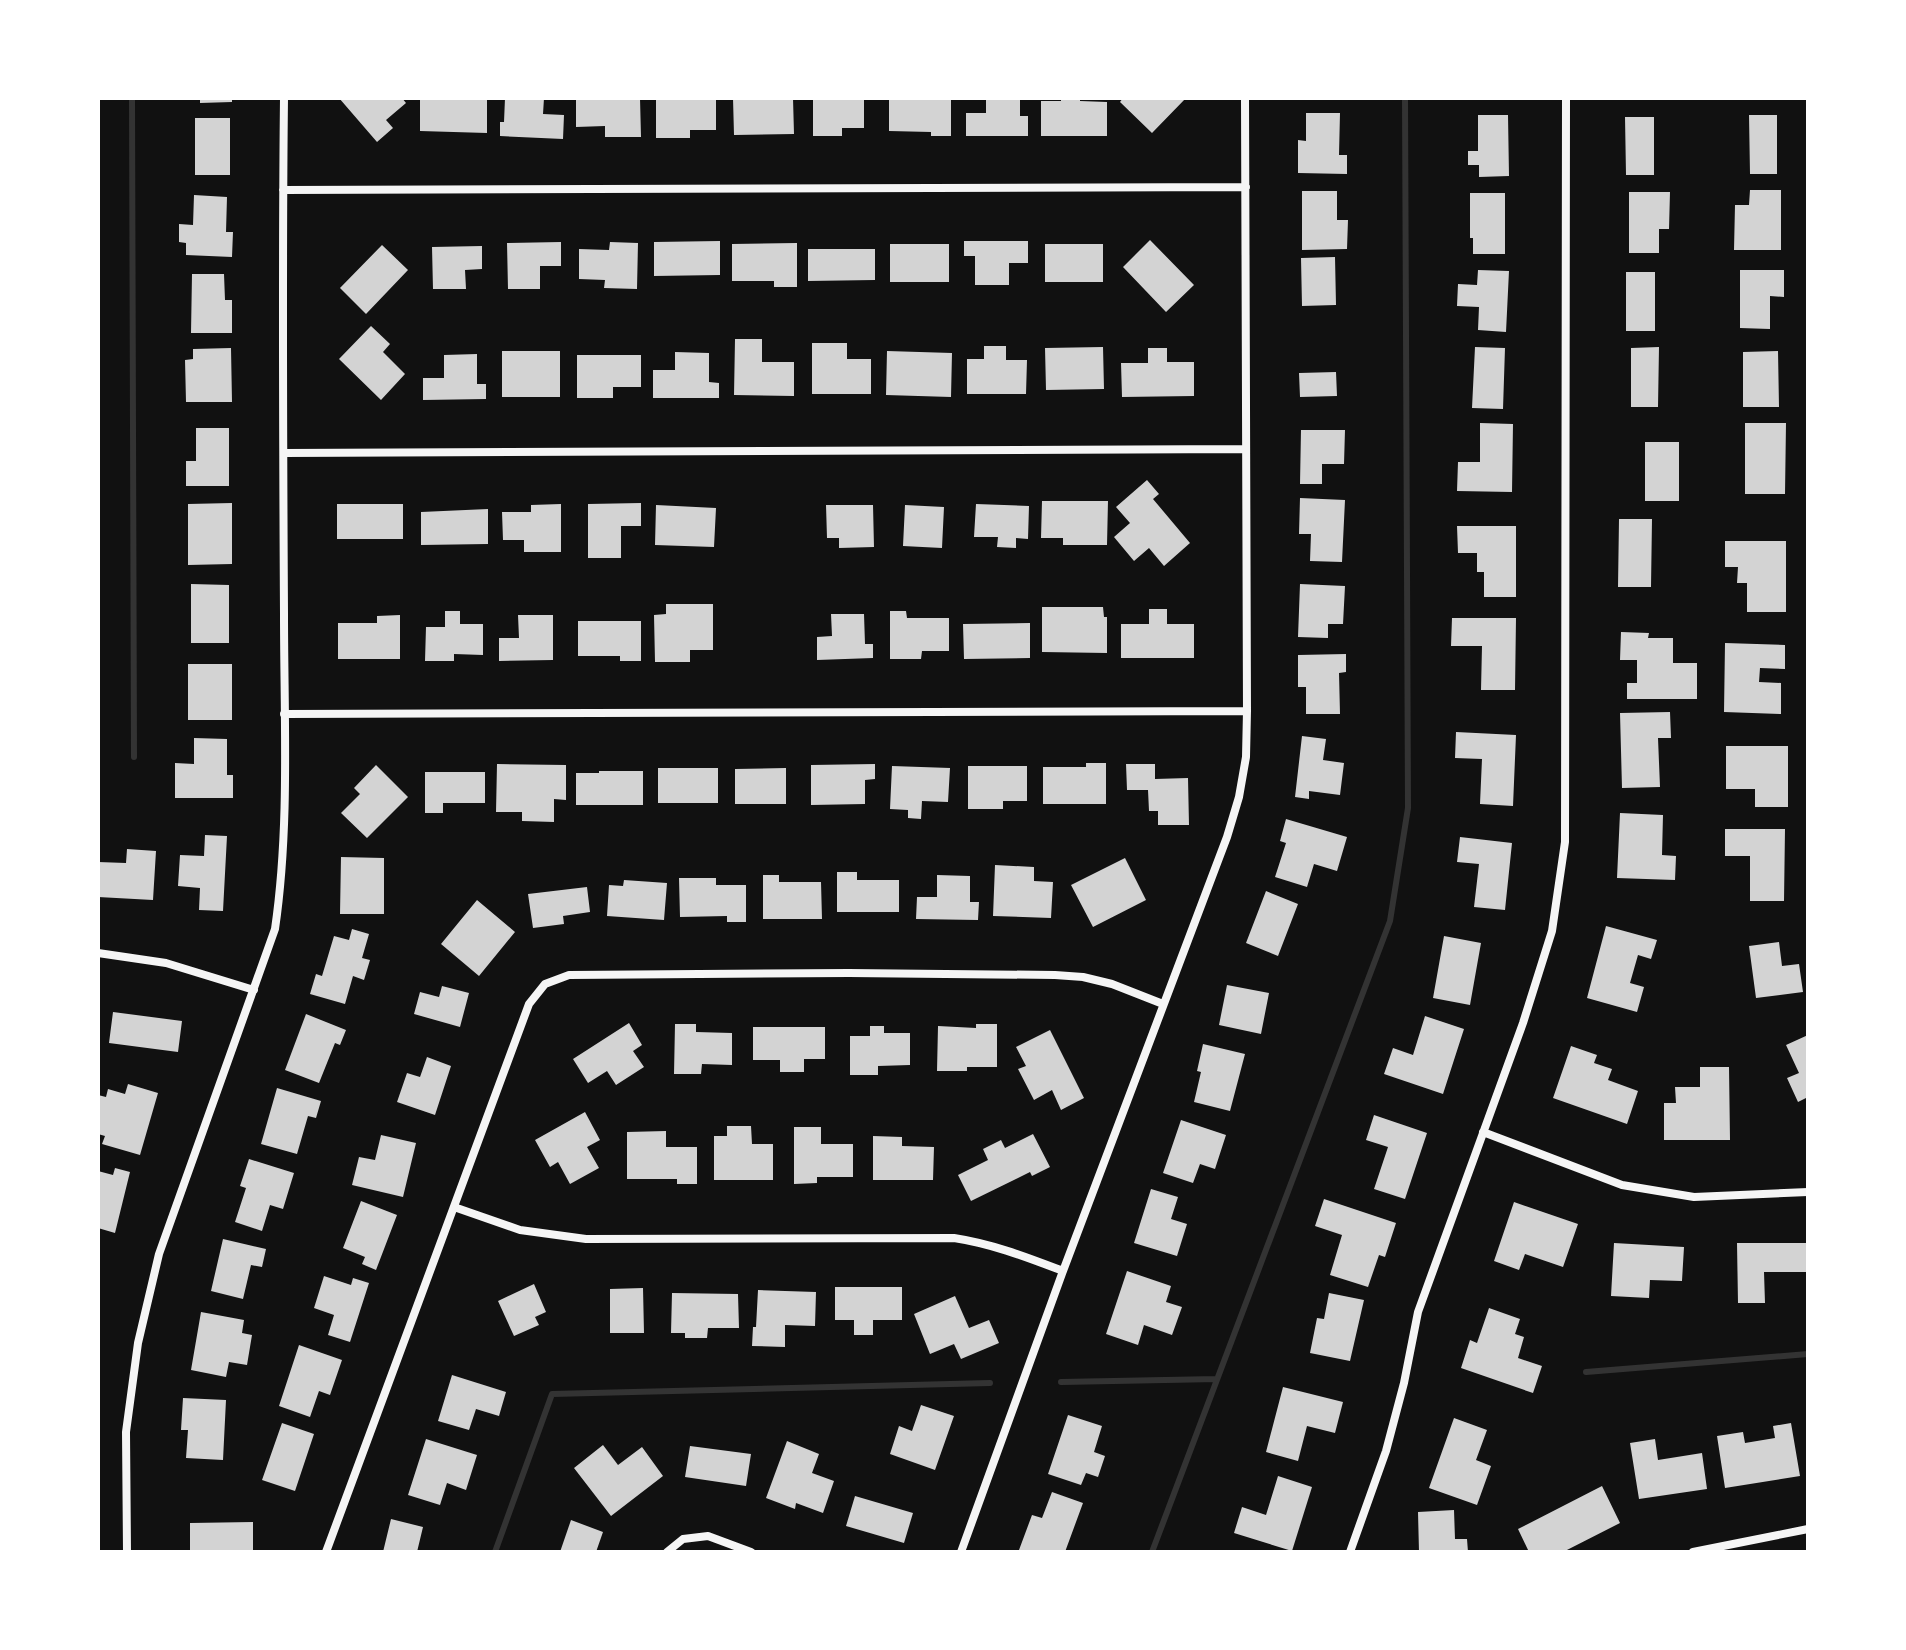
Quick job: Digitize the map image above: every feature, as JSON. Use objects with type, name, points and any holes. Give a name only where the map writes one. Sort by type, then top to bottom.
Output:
[{"type":"street","points":[[127,1552],[126,1432],[138,1343],[159,1254],[275,929],[281,891],[284,851],[284,98]]},
{"type":"street","points":[[961,1552],[1227,837],[1239,797],[1246,757],[1247,711],[1245,98]]},
{"type":"street","points":[[1350,1552],[1386,1451],[1418,1312],[1523,1023],[1552,931],[1565,842],[1566,98]]},
{"type":"street","points":[[283,190],[1246,187]]},
{"type":"street","points":[[284,453],[1246,449]]},
{"type":"street","points":[[284,714],[1247,711]]},
{"type":"street","points":[[98,953],[166,963],[254,990]]},
{"type":"street","points":[[326,1552],[529,1004],[545,984],[569,975],[1055,975],[1112,984],[1163,1004]]},
{"type":"street","points":[[1483,1132],[1622,1185],[1694,1197],[1808,1192]]},
{"type":"street","points":[[454,1207],[520,1230],[586,1239],[954,1238],[1007,1249],[1063,1271]]},
{"type":"street","points":[[1693,1552],[1808,1529]]},
{"type":"street","points":[[667,1552],[683,1539],[708,1536],[751,1552]]},
{"type":"building","points":[[200,98],[232,98],[232,102],[200,103]]},
{"type":"building","points":[[339,98],[402,98],[406,103],[386,120],[393,128],[377,142]]},
{"type":"building","points":[[420,98],[487,98],[487,133],[420,131]]},
{"type":"building","points":[[505,98],[544,98],[543,114],[564,115],[563,139],[500,136]]},
{"type":"building","points":[[576,98],[640,98],[641,137],[605,137],[605,126],[576,127]]},
{"type":"building","points":[[656,98],[716,98],[716,130],[690,130],[690,138],[656,138]]},
{"type":"building","points":[[733,98],[793,98],[794,134],[734,135]]},
{"type":"building","points":[[813,98],[864,100],[864,128],[842,128],[842,136],[813,136]]},
{"type":"building","points":[[889,98],[951,99],[951,136],[889,131]]},
{"type":"building","points":[[986,98],[1020,98],[1020,116],[1028,116],[1028,136],[966,136],[966,113],[986,113]]},
{"type":"building","points":[[1061,98],[1107,102],[1107,136],[1041,136],[1041,101],[1061,101]]},
{"type":"building","points":[[1123,98],[1186,98],[1152,133],[1120,102]]},
{"type":"building","points":[[1306,113],[1340,113],[1339,155],[1347,155],[1347,174],[1298,173],[1298,140],[1306,141]]},
{"type":"building","points":[[1478,115],[1508,115],[1509,176],[1479,177],[1479,165],[1468,165],[1468,151],[1478,151]]},
{"type":"building","points":[[1749,115],[1777,115],[1777,174],[1750,174]]},
{"type":"building","points":[[1625,117],[1654,117],[1654,175],[1626,175]]},
{"type":"building","points":[[195,118],[230,118],[230,175],[195,175]]},
{"type":"building","points":[[1750,190],[1781,190],[1781,250],[1734,250],[1735,205],[1749,205]]},
{"type":"building","points":[[1302,191],[1337,191],[1337,220],[1348,220],[1347,249],[1302,250]]},
{"type":"building","points":[[1629,192],[1670,192],[1669,229],[1659,229],[1659,253],[1629,253]]},
{"type":"building","points":[[1470,193],[1505,193],[1505,254],[1473,254]]},
{"type":"building","points":[[194,195],[227,197],[226,232],[233,232],[232,257],[186,255],[186,243],[179,242],[179,224],[193,225]]},
{"type":"building","points":[[1150,240],[1194,285],[1166,312],[1123,267]]},
{"type":"building","points":[[720,241],[720,275],[654,276],[654,242]]},
{"type":"building","points":[[964,241],[1028,241],[1028,263],[1009,263],[1009,285],[975,285],[975,256],[964,256]]},
{"type":"building","points":[[561,242],[561,266],[540,266],[540,289],[508,289],[507,243]]},
{"type":"building","points":[[610,242],[638,243],[637,289],[604,288],[605,280],[579,279],[579,249],[609,250]]},
{"type":"building","points":[[797,243],[797,287],[774,287],[774,281],[732,281],[732,244]]},
{"type":"building","points":[[890,244],[949,244],[949,282],[890,282]]},
{"type":"building","points":[[1045,244],[1103,244],[1103,282],[1045,282]]},
{"type":"building","points":[[382,245],[408,270],[366,314],[340,288]]},
{"type":"building","points":[[482,246],[482,269],[465,270],[466,289],[433,289],[432,247]]},
{"type":"building","points":[[808,249],[875,249],[875,280],[808,281]]},
{"type":"building","points":[[1335,257],[1336,305],[1302,306],[1301,258]]},
{"type":"building","points":[[1478,270],[1509,271],[1506,332],[1478,330],[1479,307],[1457,306],[1458,284],[1477,285]]},
{"type":"building","points":[[1740,270],[1784,270],[1784,297],[1770,296],[1770,329],[1740,328]]},
{"type":"building","points":[[1626,272],[1655,272],[1655,331],[1626,331]]},
{"type":"building","points":[[192,274],[224,274],[225,300],[232,300],[232,333],[191,333]]},
{"type":"building","points":[[371,326],[390,344],[383,352],[405,374],[381,400],[339,359]]},
{"type":"building","points":[[735,339],[762,339],[762,362],[794,362],[794,396],[734,395]]},
{"type":"building","points":[[812,343],[847,343],[847,359],[871,359],[871,394],[812,394]]},
{"type":"building","points":[[984,346],[1006,346],[1006,360],[1027,360],[1026,394],[967,394],[967,359],[984,359]]},
{"type":"building","points":[[1103,347],[1104,389],[1046,390],[1045,348]]},
{"type":"building","points":[[1475,347],[1505,348],[1503,409],[1472,408]]},
{"type":"building","points":[[1659,347],[1658,407],[1631,407],[1631,348]]},
{"type":"building","points":[[231,348],[232,402],[186,402],[185,360],[193,359],[193,349]]},
{"type":"building","points":[[1148,348],[1167,348],[1167,362],[1194,362],[1194,396],[1122,397],[1121,363],[1148,363]]},
{"type":"building","points":[[502,351],[560,351],[560,397],[502,397]]},
{"type":"building","points":[[887,351],[952,353],[951,397],[886,395]]},
{"type":"building","points":[[1778,351],[1779,407],[1743,407],[1743,352]]},
{"type":"building","points":[[675,352],[709,353],[709,382],[719,383],[719,398],[653,398],[653,370],[675,370]]},
{"type":"building","points":[[477,354],[477,384],[486,384],[486,399],[423,400],[423,378],[444,378],[444,355]]},
{"type":"building","points":[[577,355],[641,355],[641,387],[613,387],[613,398],[577,398]]},
{"type":"building","points":[[1336,372],[1337,396],[1300,397],[1299,373]]},
{"type":"building","points":[[1480,423],[1513,424],[1512,492],[1457,491],[1458,462],[1480,462]]},
{"type":"building","points":[[1745,423],[1786,423],[1785,494],[1745,494]]},
{"type":"building","points":[[196,428],[229,428],[229,486],[186,486],[186,461],[196,461]]},
{"type":"building","points":[[1301,430],[1345,430],[1344,464],[1322,464],[1322,484],[1300,484]]},
{"type":"building","points":[[1645,442],[1679,442],[1679,501],[1645,501]]},
{"type":"building","points":[[1147,480],[1159,494],[1153,499],[1190,543],[1164,566],[1149,548],[1134,561],[1114,537],[1130,523],[1116,507]]},
{"type":"building","points":[[1300,498],[1345,500],[1342,562],[1310,561],[1311,534],[1299,534]]},
{"type":"building","points":[[1042,501],[1108,501],[1107,545],[1063,545],[1063,538],[1041,538]]},
{"type":"building","points":[[232,503],[232,564],[188,565],[188,504]]},
{"type":"building","points":[[641,503],[641,526],[621,526],[621,558],[588,558],[588,504]]},
{"type":"building","points":[[337,504],[403,504],[403,539],[337,539]]},
{"type":"building","points":[[561,504],[561,552],[524,552],[524,540],[503,540],[502,512],[531,512],[531,505]]},
{"type":"building","points":[[976,504],[1029,506],[1028,539],[1016,538],[1016,548],[997,547],[998,537],[974,537]]},
{"type":"building","points":[[656,505],[716,508],[714,547],[655,545]]},
{"type":"building","points":[[826,505],[873,505],[874,547],[839,548],[839,538],[827,538]]},
{"type":"building","points":[[905,505],[944,507],[942,548],[903,546]]},
{"type":"building","points":[[488,509],[488,544],[421,545],[421,512]]},
{"type":"building","points":[[1619,519],[1652,519],[1651,587],[1618,587]]},
{"type":"building","points":[[1457,526],[1516,526],[1516,597],[1484,597],[1484,572],[1477,572],[1477,553],[1458,553]]},
{"type":"building","points":[[1725,541],[1786,541],[1786,612],[1747,612],[1747,583],[1737,583],[1738,567],[1725,567]]},
{"type":"building","points":[[191,584],[229,585],[229,643],[191,643]]},
{"type":"building","points":[[1300,584],[1345,586],[1343,624],[1328,624],[1328,638],[1298,637]]},
{"type":"building","points":[[666,604],[713,604],[713,650],[690,650],[690,662],[655,662],[654,615],[666,614]]},
{"type":"building","points":[[1042,607],[1103,607],[1104,617],[1107,617],[1107,653],[1042,652]]},
{"type":"building","points":[[1149,609],[1167,609],[1167,624],[1194,624],[1194,658],[1121,658],[1121,624],[1149,624]]},
{"type":"building","points":[[445,611],[460,611],[460,624],[483,624],[483,655],[454,654],[454,661],[425,661],[426,627],[445,627]]},
{"type":"building","points":[[890,611],[906,611],[907,618],[949,618],[949,651],[922,651],[921,659],[890,659]]},
{"type":"building","points":[[831,614],[864,614],[865,644],[873,644],[873,658],[817,660],[817,637],[832,636]]},
{"type":"building","points":[[400,615],[400,659],[338,659],[338,623],[377,623],[377,616]]},
{"type":"building","points":[[518,615],[553,615],[553,660],[499,661],[499,638],[519,638]]},
{"type":"building","points":[[1452,618],[1516,618],[1515,690],[1481,690],[1482,646],[1451,646]]},
{"type":"building","points":[[578,621],[641,621],[641,661],[620,661],[620,656],[578,656]]},
{"type":"building","points":[[1030,623],[1030,658],[964,659],[963,624]]},
{"type":"building","points":[[1621,632],[1649,633],[1648,638],[1673,638],[1673,663],[1697,663],[1697,699],[1627,699],[1627,683],[1637,683],[1637,660],[1620,660]]},
{"type":"building","points":[[1725,643],[1785,645],[1785,669],[1760,668],[1759,682],[1781,683],[1781,714],[1724,712]]},
{"type":"building","points":[[1346,654],[1346,672],[1339,673],[1340,714],[1306,714],[1306,687],[1298,687],[1298,655]]},
{"type":"building","points":[[188,664],[232,664],[232,720],[188,720]]},
{"type":"building","points":[[1670,712],[1671,738],[1658,738],[1660,787],[1622,788],[1620,713]]},
{"type":"building","points":[[1456,732],[1516,735],[1513,806],[1480,804],[1482,759],[1455,758]]},
{"type":"building","points":[[1302,736],[1326,739],[1323,760],[1344,763],[1340,795],[1309,791],[1309,799],[1295,797]]},
{"type":"building","points":[[194,738],[227,739],[227,775],[233,775],[233,798],[175,798],[175,763],[194,764]]},
{"type":"building","points":[[1726,746],[1788,746],[1788,807],[1755,807],[1755,789],[1726,789]]},
{"type":"building","points":[[1086,763],[1106,763],[1106,804],[1043,804],[1043,767],[1086,767]]},
{"type":"building","points":[[497,764],[566,765],[566,800],[554,799],[554,822],[522,821],[522,812],[496,812]]},
{"type":"building","points":[[875,764],[875,779],[865,780],[865,804],[811,805],[811,765]]},
{"type":"building","points":[[1126,764],[1155,764],[1155,779],[1188,778],[1189,825],[1158,825],[1158,811],[1149,811],[1148,790],[1127,790]]},
{"type":"building","points":[[376,765],[408,797],[367,838],[341,813],[360,794],[354,788]]},
{"type":"building","points":[[892,766],[950,768],[948,802],[922,801],[921,819],[908,818],[908,810],[890,809]]},
{"type":"building","points":[[968,766],[1027,766],[1027,801],[1003,801],[1003,809],[968,809]]},
{"type":"building","points":[[658,768],[718,768],[718,803],[658,803]]},
{"type":"building","points":[[786,768],[786,804],[735,804],[735,769]]},
{"type":"building","points":[[643,771],[643,805],[576,805],[576,773]]},
{"type":"building","points":[[425,772],[485,772],[485,803],[443,803],[443,813],[425,813]]},
{"type":"building","points":[[1620,813],[1663,815],[1662,855],[1676,856],[1675,880],[1617,878]]},
{"type":"building","points":[[1286,819],[1347,837],[1337,871],[1314,864],[1307,887],[1275,877],[1286,843],[1280,841]]},
{"type":"building","points":[[1725,829],[1785,829],[1784,901],[1750,901],[1750,856],[1725,856]]},
{"type":"building","points":[[205,835],[227,836],[223,911],[199,910],[200,888],[178,886],[180,855],[204,856]]},
{"type":"building","points":[[1460,837],[1512,843],[1505,910],[1474,907],[1479,864],[1457,862]]},
{"type":"building","points":[[127,849],[156,851],[153,900],[98,897],[98,862],[126,863]]},
{"type":"building","points":[[341,857],[384,858],[384,914],[340,914]]},
{"type":"building","points":[[1125,858],[1146,900],[1093,927],[1071,885]]},
{"type":"building","points":[[995,865],[1034,867],[1034,881],[1053,882],[1051,918],[993,916]]},
{"type":"building","points":[[837,872],[857,872],[857,880],[899,880],[899,912],[837,912]]},
{"type":"building","points":[[763,875],[779,875],[779,882],[821,882],[822,919],[763,919]]},
{"type":"building","points":[[937,875],[970,876],[970,902],[979,902],[978,920],[916,919],[917,897],[937,897]]},
{"type":"building","points":[[679,878],[716,878],[716,885],[746,885],[746,922],[727,922],[727,916],[680,917]]},
{"type":"building","points":[[624,880],[667,883],[664,920],[607,916],[609,885],[623,886]]},
{"type":"building","points":[[587,887],[590,912],[563,916],[564,924],[533,928],[528,894]]},
{"type":"building","points":[[1266,891],[1298,904],[1278,956],[1246,943]]},
{"type":"building","points":[[477,900],[515,932],[479,976],[441,944]]},
{"type":"building","points":[[1606,926],[1657,940],[1651,959],[1638,955],[1630,983],[1644,987],[1637,1012],[1587,998]]},
{"type":"building","points":[[352,929],[369,934],[362,958],[370,960],[364,980],[353,976],[345,1004],[310,994],[316,974],[322,976],[334,936],[349,940]]},
{"type":"building","points":[[1444,936],[1481,943],[1470,1005],[1433,998]]},
{"type":"building","points":[[1779,942],[1782,966],[1799,964],[1803,992],[1756,998],[1749,946]]},
{"type":"building","points":[[1227,985],[1269,993],[1261,1034],[1219,1025]]},
{"type":"building","points":[[442,986],[469,993],[460,1027],[414,1014],[420,992],[439,997]]},
{"type":"building","points":[[113,1012],[182,1021],[178,1052],[109,1043]]},
{"type":"building","points":[[306,1014],[346,1030],[340,1045],[335,1043],[319,1083],[285,1070]]},
{"type":"building","points":[[1425,1016],[1464,1029],[1443,1094],[1384,1074],[1393,1048],[1413,1055]]},
{"type":"building","points":[[629,1023],[642,1045],[633,1051],[644,1067],[616,1085],[607,1071],[588,1083],[573,1059]]},
{"type":"building","points":[[675,1024],[696,1024],[696,1032],[732,1033],[732,1065],[702,1064],[701,1074],[674,1074]]},
{"type":"building","points":[[976,1024],[997,1024],[997,1067],[937,1071],[938,1026],[976,1028]]},
{"type":"building","points":[[870,1026],[884,1026],[884,1033],[910,1033],[910,1065],[878,1066],[878,1075],[850,1075],[850,1036],[870,1036]]},
{"type":"building","points":[[753,1027],[825,1027],[825,1059],[804,1059],[804,1072],[780,1072],[780,1060],[753,1060]]},
{"type":"building","points":[[1050,1030],[1084,1098],[1061,1110],[1052,1090],[1034,1100],[1018,1069],[1026,1066],[1016,1047]]},
{"type":"building","points":[[1808,1035],[1808,1097],[1798,1102],[1787,1078],[1799,1073],[1786,1045]]},
{"type":"building","points":[[1203,1044],[1245,1054],[1230,1111],[1194,1102]]},
{"type":"building","points":[[1571,1046],[1597,1055],[1594,1063],[1612,1069],[1608,1080],[1638,1091],[1627,1124],[1553,1098]]},
{"type":"building","points":[[427,1057],[451,1066],[435,1115],[397,1102],[407,1073],[420,1077]]},
{"type":"building","points":[[1700,1067],[1729,1067],[1730,1140],[1664,1140],[1664,1103],[1676,1103],[1675,1087],[1700,1087]]},
{"type":"building","points":[[128,1084],[158,1093],[140,1155],[102,1144],[105,1136],[98,1134],[98,1095],[106,1097],[108,1089],[125,1094]]},
{"type":"building","points":[[277,1088],[321,1101],[316,1118],[308,1116],[297,1154],[261,1144]]},
{"type":"building","points":[[585,1112],[600,1140],[587,1147],[599,1168],[570,1184],[558,1162],[550,1167],[535,1140]]},
{"type":"building","points":[[1374,1115],[1427,1133],[1405,1199],[1374,1189],[1388,1147],[1366,1140]]},
{"type":"building","points":[[1181,1120],[1226,1135],[1215,1169],[1200,1164],[1193,1183],[1163,1173]]},
{"type":"building","points":[[727,1126],[751,1126],[752,1144],[773,1144],[773,1180],[714,1180],[714,1136],[727,1136]]},
{"type":"building","points":[[794,1127],[821,1127],[821,1144],[853,1144],[853,1177],[817,1177],[817,1183],[794,1184]]},
{"type":"building","points":[[666,1131],[666,1147],[697,1147],[697,1184],[677,1184],[677,1179],[627,1179],[627,1132]]},
{"type":"building","points":[[1033,1134],[1050,1167],[1032,1176],[1030,1172],[971,1201],[958,1175],[988,1160],[983,1149],[1001,1140],[1005,1148]]},
{"type":"building","points":[[381,1135],[416,1143],[403,1197],[352,1185],[359,1157],[375,1160]]},
{"type":"building","points":[[873,1136],[902,1137],[902,1146],[934,1147],[933,1180],[873,1180]]},
{"type":"building","points":[[249,1159],[294,1173],[283,1209],[270,1205],[262,1231],[235,1222],[246,1188],[240,1186]]},
{"type":"building","points":[[115,1168],[130,1172],[115,1233],[98,1228],[98,1171],[113,1175]]},
{"type":"building","points":[[1151,1189],[1178,1197],[1171,1219],[1187,1224],[1177,1256],[1134,1243]]},
{"type":"building","points":[[1324,1199],[1396,1223],[1385,1257],[1379,1255],[1368,1287],[1330,1275],[1342,1235],[1315,1226]]},
{"type":"building","points":[[361,1201],[397,1215],[376,1270],[362,1264],[365,1257],[343,1248]]},
{"type":"building","points":[[1514,1202],[1578,1224],[1563,1267],[1525,1254],[1519,1270],[1494,1261]]},
{"type":"building","points":[[223,1239],[266,1249],[262,1267],[251,1265],[243,1299],[211,1291]]},
{"type":"building","points":[[1614,1243],[1684,1247],[1682,1281],[1650,1280],[1649,1298],[1611,1296]]},
{"type":"building","points":[[1737,1243],[1808,1243],[1808,1272],[1764,1272],[1765,1303],[1738,1303]]},
{"type":"building","points":[[1127,1271],[1171,1286],[1166,1302],[1182,1307],[1172,1335],[1144,1325],[1138,1345],[1106,1334]]},
{"type":"building","points":[[324,1276],[351,1285],[353,1278],[369,1283],[350,1342],[328,1335],[334,1315],[314,1308]]},
{"type":"building","points":[[534,1284],[546,1312],[535,1317],[539,1325],[514,1336],[498,1301]]},
{"type":"building","points":[[835,1287],[902,1287],[902,1320],[873,1320],[873,1335],[854,1335],[854,1320],[835,1320]]},
{"type":"building","points":[[643,1288],[644,1333],[610,1333],[610,1289]]},
{"type":"building","points":[[758,1290],[816,1292],[815,1326],[785,1325],[785,1347],[752,1346]]},
{"type":"building","points":[[672,1293],[738,1294],[739,1328],[708,1328],[707,1338],[685,1338],[685,1333],[671,1333]]},
{"type":"building","points":[[1329,1293],[1364,1300],[1350,1361],[1310,1353],[1317,1318],[1324,1319]]},
{"type":"building","points":[[955,1296],[969,1328],[989,1320],[999,1343],[961,1359],[954,1344],[930,1354],[914,1314]]},
{"type":"building","points":[[1489,1308],[1520,1319],[1515,1334],[1524,1337],[1518,1358],[1542,1366],[1533,1393],[1461,1368],[1470,1340],[1477,1343]]},
{"type":"building","points":[[201,1312],[244,1320],[242,1333],[252,1335],[247,1365],[229,1362],[226,1377],[191,1370]]},
{"type":"building","points":[[299,1345],[342,1360],[330,1395],[319,1391],[310,1417],[279,1406]]},
{"type":"building","points":[[452,1375],[506,1392],[499,1416],[476,1409],[469,1430],[438,1421]]},
{"type":"building","points":[[1283,1387],[1343,1402],[1335,1433],[1307,1426],[1298,1461],[1266,1452]]},
{"type":"building","points":[[183,1398],[226,1400],[223,1460],[186,1458],[188,1430],[181,1430]]},
{"type":"building","points":[[921,1405],[954,1416],[935,1470],[890,1454],[899,1426],[912,1431]]},
{"type":"building","points":[[1068,1415],[1102,1426],[1094,1452],[1105,1456],[1098,1477],[1086,1473],[1081,1485],[1048,1474]]},
{"type":"building","points":[[1454,1418],[1487,1430],[1476,1460],[1491,1466],[1477,1505],[1429,1488]]},
{"type":"building","points":[[282,1423],[314,1434],[295,1491],[262,1480]]},
{"type":"building","points":[[1791,1423],[1800,1476],[1725,1488],[1717,1436],[1743,1432],[1745,1443],[1775,1438],[1773,1426]]},
{"type":"building","points":[[426,1439],[477,1455],[466,1490],[447,1483],[440,1505],[408,1495]]},
{"type":"building","points":[[1655,1439],[1658,1460],[1702,1453],[1707,1489],[1639,1499],[1630,1443]]},
{"type":"building","points":[[787,1441],[819,1454],[812,1473],[834,1481],[823,1513],[796,1503],[795,1509],[766,1498]]},
{"type":"building","points":[[603,1445],[618,1465],[642,1447],[663,1476],[611,1516],[574,1468]]},
{"type":"building","points":[[690,1446],[751,1454],[746,1486],[685,1477]]},
{"type":"building","points":[[1278,1476],[1312,1487],[1292,1551],[1234,1533],[1242,1507],[1266,1515]]},
{"type":"building","points":[[1602,1486],[1620,1523],[1563,1552],[1529,1552],[1518,1529]]},
{"type":"building","points":[[1052,1492],[1083,1503],[1065,1552],[1019,1550],[1032,1515],[1042,1518]]},
{"type":"building","points":[[855,1496],[913,1513],[904,1543],[846,1526]]},
{"type":"building","points":[[1454,1510],[1455,1539],[1467,1539],[1468,1552],[1419,1552],[1418,1512]]},
{"type":"building","points":[[391,1519],[423,1527],[417,1552],[383,1552]]},
{"type":"building","points":[[571,1520],[603,1532],[596,1552],[560,1552]]},
{"type":"building","points":[[253,1522],[253,1552],[190,1552],[190,1523]]},
{"type":"waterway","points":[[132,98],[134,757]]},
{"type":"waterway","points":[[1152,1552],[1390,921],[1408,808],[1405,98]]},
{"type":"waterway","points":[[1586,1372],[1808,1354]]},
{"type":"waterway","points":[[1061,1382],[1217,1379]]},
{"type":"waterway","points":[[495,1552],[552,1394],[990,1383]]}]
